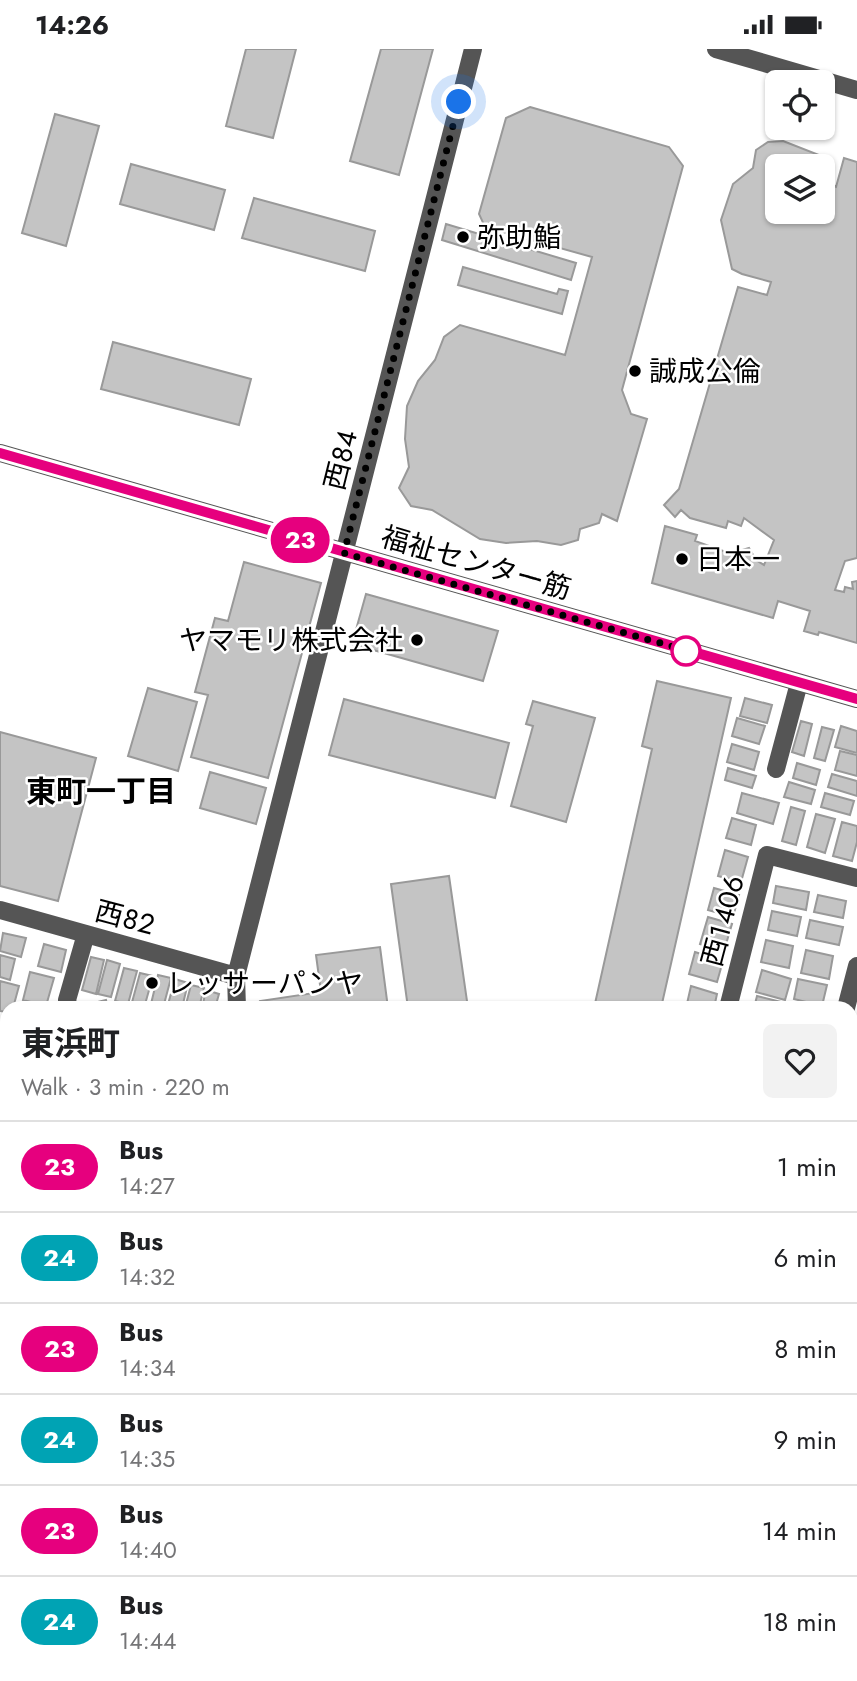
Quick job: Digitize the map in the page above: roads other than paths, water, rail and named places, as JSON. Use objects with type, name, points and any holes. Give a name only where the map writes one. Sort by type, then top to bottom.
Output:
[{"type":"street","name":"西８４","points":[[237,1001],[236,976],[473,49]]},
{"type":"street","points":[[716,49],[857,90]]},
{"type":"street","name":"福祉センター筋","points":[[0,453],[857,699]]},
{"type":"street","points":[[776,769],[799,683]]},
{"type":"street","name":"西１４０６","points":[[729,1001],[767,855],[857,878]]},
{"type":"street","name":"西８２","points":[[0,910],[236,976]]},
{"type":"street","points":[[67,1001],[86,934]]},
{"type":"street","points":[[848,1001],[857,966]]},
{"type":"place","name":"弥助鮨","points":[[463,237]]},
{"type":"place","name":"誠成公倫","points":[[635,371]]},
{"type":"place","name":"日本一","points":[[682,559]]},
{"type":"place","name":"ヤマモリ株式会社","points":[[417,640]]},
{"type":"place","name":"レッサーパンヤ","points":[[152,983]]},
{"type":"district","name":"東町一丁目","points":[[101,791]]}]
